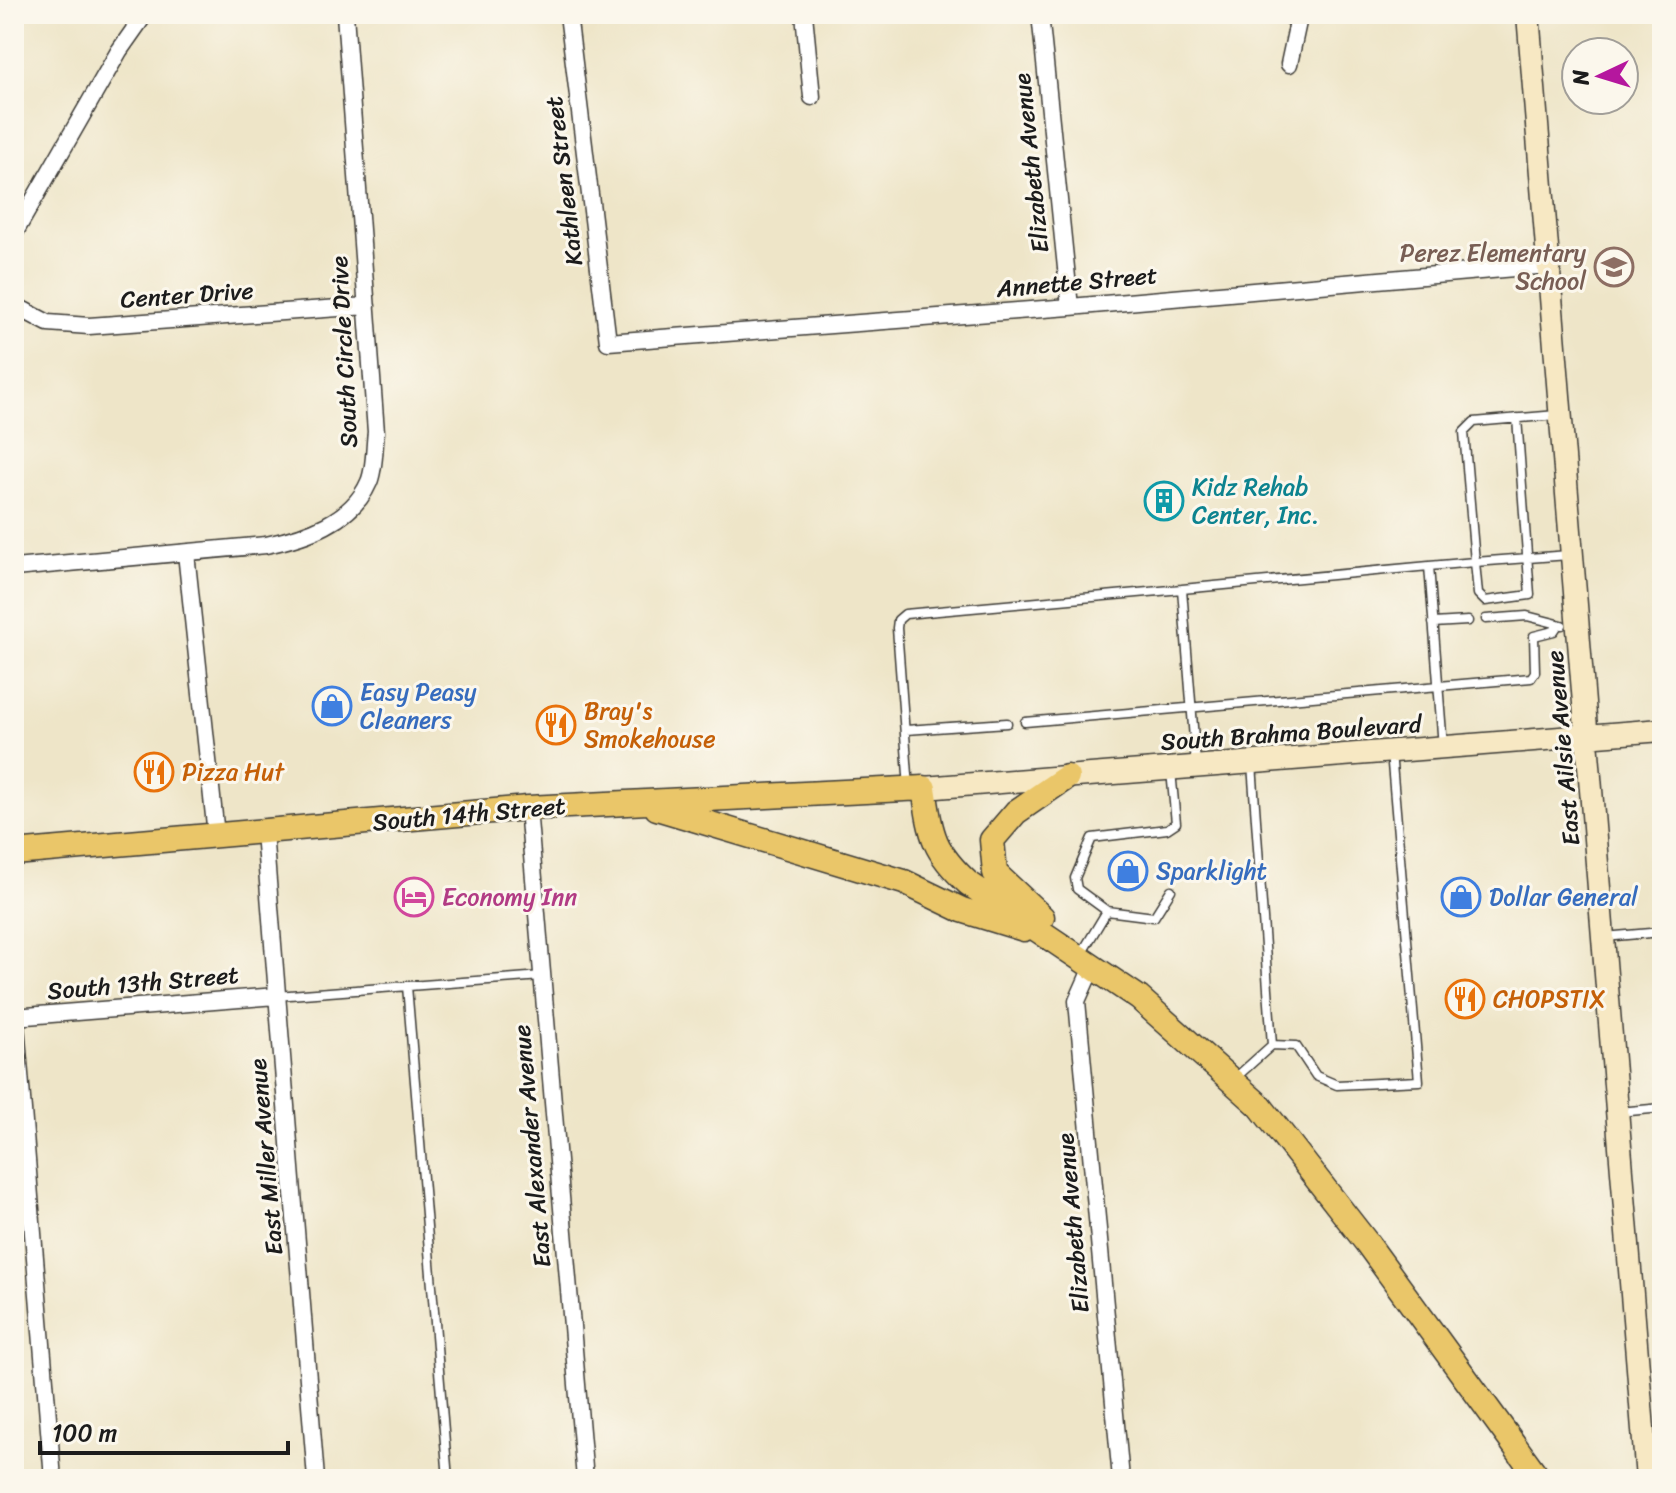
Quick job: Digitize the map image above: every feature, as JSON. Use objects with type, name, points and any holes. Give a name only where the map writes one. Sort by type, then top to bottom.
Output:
[{"type":"main road","points":[[1056,940],[1040,913],[995,873],[992,840],[1016,812],[1067,777]]},
{"type":"main road","name":"South 14th Street","points":[[14,853],[528,808],[917,788]]},
{"type":"main road","points":[[917,788],[931,833],[945,861],[968,883],[1139,998],[1260,1106],[1367,1243],[1539,1479]]},
{"type":"main road","points":[[638,802],[904,882],[962,910],[1056,940]]},
{"type":"street","points":[[14,234],[119,51],[145,14]]},
{"type":"street","name":"South Circle Drive","points":[[14,568],[186,553],[300,538],[345,514],[369,482],[376,432],[345,14]]},
{"type":"street","name":"Kathleen Street","points":[[568,14],[608,342]]},
{"type":"street","points":[[804,14],[812,97]]},
{"type":"street","name":"Elizabeth Avenue","points":[[1040,14],[1070,307]]},
{"type":"street","points":[[1288,14],[1298,22],[1289,64]]},
{"type":"street","name":"East Ailsie Avenue","points":[[1528,14],[1573,554],[1568,624],[1588,736],[1647,1479]]},
{"type":"street","name":"Annette Street","points":[[608,342],[1070,307],[1549,265]]},
{"type":"street","name":"Center Drive","points":[[14,305],[48,323],[89,326],[367,306]]},
{"type":"street","points":[[186,553],[216,835]]},
{"type":"street","name":"South Brahma Boulevard","points":[[917,788],[1662,730]]},
{"type":"street","name":"East Alexander Avenue","points":[[528,808],[585,1479]]},
{"type":"street","name":"East Miller Avenue","points":[[264,832],[316,1479]]},
{"type":"street","name":"Elizabeth Avenue","points":[[1086,961],[1077,1001],[1121,1479]]},
{"type":"street","name":"South 13th Street","points":[[15,1017],[276,996]]},
{"type":"street","points":[[14,1000],[53,1479]]},
{"type":"lane","points":[[1517,418],[1530,595],[1485,601],[1478,594],[1464,432],[1474,422],[1517,418],[1562,414]]},
{"type":"lane","points":[[917,788],[906,730],[897,628],[898,620],[905,614],[1573,554]]},
{"type":"lane","points":[[1429,566],[1443,748]]},
{"type":"lane","points":[[1182,589],[1196,766]]},
{"type":"lane","points":[[1486,619],[1527,616],[1568,624]]},
{"type":"lane","points":[[1433,623],[1468,621]]},
{"type":"lane","points":[[1025,722],[1531,678],[1535,672],[1534,636],[1568,624]]},
{"type":"lane","points":[[906,730],[1007,723]]},
{"type":"lane","points":[[1232,1080],[1272,1045],[1296,1046],[1316,1076],[1337,1085],[1419,1081],[1391,752]]},
{"type":"lane","points":[[1251,762],[1272,1045]]},
{"type":"lane","points":[[1171,769],[1176,823],[1167,829],[1092,838],[1075,878],[1077,889],[1107,911],[1154,917],[1171,890]]},
{"type":"lane","points":[[1086,961],[1107,911]]},
{"type":"lane","points":[[1604,937],[1662,932]]},
{"type":"lane","points":[[276,996],[542,976]]},
{"type":"lane","points":[[407,986],[448,1479]]},
{"type":"lane","points":[[1618,1112],[1662,1108]]},
{"type":"place","name":"Perez Elementary School","points":[[1614,267]]},
{"type":"place","name":"Kidz Rehab Center, Inc.","points":[[1164,501]]},
{"type":"place","name":"Easy Peasy Cleaners","points":[[332,706]]},
{"type":"place","name":"Bray's Smokehouse","points":[[556,725]]},
{"type":"place","name":"Pizza Hut","points":[[154,772]]},
{"type":"place","name":"Sparklight","points":[[1128,871]]},
{"type":"place","name":"Economy Inn","points":[[414,897]]},
{"type":"place","name":"Dollar General","points":[[1461,897]]},
{"type":"place","name":"CHOPSTIX","points":[[1465,999]]}]
